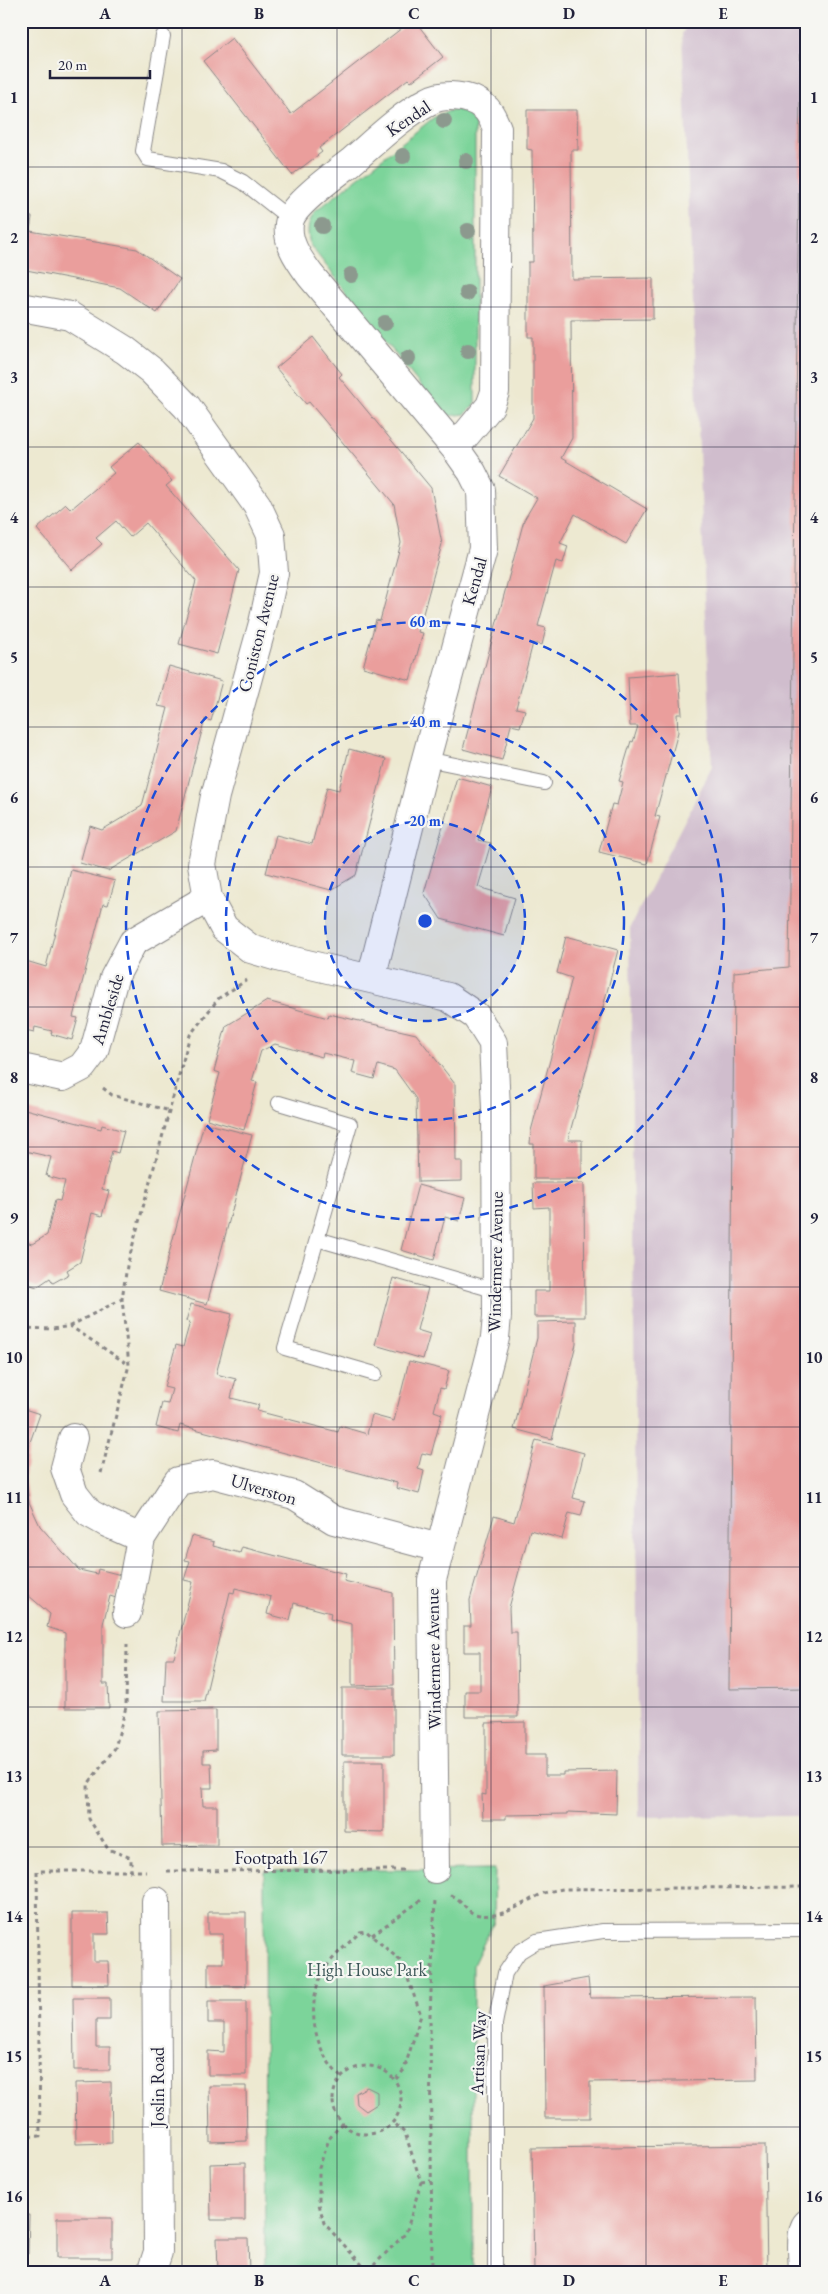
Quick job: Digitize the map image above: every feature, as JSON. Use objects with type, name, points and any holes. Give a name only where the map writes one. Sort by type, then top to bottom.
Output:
[{"type":"street","name":"Kendal","points":[[371,979],[426,758],[483,549],[481,490],[472,472],[455,448],[310,275],[294,253],[290,237],[290,219],[304,200],[397,124],[430,100],[457,96],[482,105],[491,113],[497,128],[495,392],[490,406],[455,448]]},
{"type":"street","name":"Coniston Avenue","points":[[21,307],[70,316],[125,350],[152,371],[187,407],[257,505],[272,535],[274,573],[263,623],[215,796],[202,864],[208,898]]},
{"type":"street","name":"Windermere Avenue","points":[[208,898],[224,928],[251,949],[281,958],[448,997],[476,1016],[493,1043],[496,1108],[497,1291],[495,1338],[432,1580],[439,1882]]},
{"type":"street","name":"Ambleside","points":[[82,1067],[94,1051],[114,978],[133,942],[208,898]]},
{"type":"street","points":[[21,1068],[63,1077],[82,1067]]},
{"type":"street","points":[[73,1438],[65,1468],[74,1494],[89,1513],[106,1523],[141,1538]]},
{"type":"street","name":"Ulverston","points":[[127,1613],[141,1538],[178,1481],[213,1474],[294,1495],[334,1520],[439,1548]]},
{"type":"street","name":"Joslin Road","points":[[152,2273],[158,2252],[156,1901]]},
{"type":"lane","points":[[163,36],[143,152],[148,159],[221,170],[243,182],[290,219]]},
{"type":"lane","points":[[426,758],[544,783]]},
{"type":"lane","points":[[279,1103],[350,1124],[286,1348],[375,1374]]},
{"type":"lane","points":[[317,1239],[497,1291]]},
{"type":"lane","name":"Artisan Way","points":[[495,2273],[495,2024],[504,1973],[519,1952],[537,1941],[603,1931],[807,1930]]},
{"type":"lane","points":[[796,2273],[796,2231],[798,2222],[807,2216]]},
{"type":"path","points":[[89,1513],[129,1365],[122,1299],[127,1266],[190,1034],[219,998],[281,958]]},
{"type":"path","points":[[82,1067],[112,1095],[170,1111]]},
{"type":"path","points":[[21,1328],[53,1329],[70,1326],[122,1299]]},
{"type":"path","points":[[70,1326],[129,1365]]},
{"type":"path","points":[[127,1613],[126,1707],[115,1748],[88,1784],[89,1819],[108,1849],[131,1858],[131,1871]]},
{"type":"path","name":"Footpath 167","points":[[21,2137],[40,2136],[37,1871],[156,1871],[439,1882]]},
{"type":"path","points":[[156,1871],[156,1901]]},
{"type":"path","points":[[439,1882],[460,1899],[472,1913],[488,1916],[505,1914],[546,1892],[563,1888],[807,1887]]},
{"type":"path","points":[[372,1935],[425,1897],[435,1894],[436,1916],[430,2015],[432,2273]]},
{"type":"path","points":[[341,2077],[330,2067],[314,2030],[315,1993],[329,1963],[360,1932],[366,1931],[402,1962],[421,2015],[404,2070],[395,2080]]},
{"type":"path","points":[[421,2015],[430,2015]]},
{"type":"path","points":[[369,2066],[384,2070],[395,2080],[401,2094],[401,2109],[393,2123],[384,2130],[373,2134],[362,2134],[351,2130],[342,2123],[335,2113],[333,2100],[335,2088],[341,2077],[354,2068],[369,2066]]},
{"type":"path","points":[[342,2123],[329,2139],[318,2168],[319,2204],[324,2223],[364,2267]]},
{"type":"path","points":[[357,2273],[364,2267],[374,2266],[406,2233],[421,2182],[405,2133],[393,2123]]},
{"type":"path","points":[[421,2182],[431,2181]]},
{"type":"path","points":[[374,2266],[377,2273]]},
{"type":"shaded area","points":[[689,21],[807,21],[807,1816],[639,1817],[630,927],[712,767],[682,34]]},
{"type":"green space","points":[[454,109],[467,113],[475,124],[475,405],[465,414],[449,416],[437,407],[310,245],[308,232],[310,220],[315,212],[433,118]]},
{"type":"green space","name":"High House Park","points":[[495,1869],[494,1922],[473,1965],[473,2273],[265,2273],[264,1871]]},
{"type":"building","points":[[411,21],[415,21],[443,57],[411,82],[408,79],[319,148],[322,152],[292,175],[203,61],[232,38],[291,114]]},
{"type":"building","points":[[801,21],[807,21],[807,1688],[729,1689],[734,972],[789,967]]},
{"type":"building","points":[[527,110],[577,110],[578,150],[571,150],[572,279],[653,278],[653,319],[571,320],[572,438],[561,458],[647,509],[626,544],[575,514],[560,543],[568,546],[563,563],[556,561],[538,626],[546,628],[542,645],[533,643],[516,708],[525,710],[520,727],[511,725],[502,760],[463,749],[524,520],[537,498],[499,476],[533,418],[533,337],[528,337],[528,262],[533,262],[532,150],[527,149]]},
{"type":"building","points":[[21,215],[32,217],[30,231],[137,249],[180,279],[157,313],[120,288],[21,269]]},
{"type":"building","points":[[313,337],[342,374],[339,377],[431,488],[442,544],[418,632],[423,633],[410,680],[363,667],[376,620],[380,621],[401,543],[394,504],[309,402],[306,404],[276,368]]},
{"type":"building","points":[[139,442],[172,481],[166,486],[239,570],[217,654],[179,644],[196,581],[146,523],[130,537],[116,521],[96,538],[102,544],[72,570],[37,529],[66,504],[71,509],[114,473],[109,467]]},
{"type":"building","points":[[169,666],[222,681],[211,721],[205,719],[176,831],[108,871],[80,863],[90,826],[102,830],[142,806],[168,708],[158,706]]},
{"type":"building","points":[[679,673],[682,714],[677,714],[678,732],[655,816],[660,817],[647,864],[599,852],[612,804],[617,805],[623,782],[619,781],[631,741],[633,742],[638,726],[630,726],[628,677]]},
{"type":"building","points":[[349,749],[386,759],[356,875],[331,890],[266,873],[276,835],[312,844],[327,787],[339,790]]},
{"type":"building","points":[[457,777],[492,787],[478,840],[491,843],[478,887],[515,898],[504,936],[441,919],[424,893]]},
{"type":"building","points":[[71,870],[115,881],[108,905],[103,904],[73,1017],[78,1018],[72,1040],[51,1034],[52,1031],[35,1027],[34,1032],[21,1029],[21,981],[26,961],[46,967]]},
{"type":"building","points":[[566,936],[618,950],[568,1140],[582,1140],[582,1179],[534,1179],[534,1144],[530,1144],[531,1131],[572,978],[557,973]]},
{"type":"building","points":[[267,1001],[328,1018],[329,1014],[416,1034],[455,1084],[456,1161],[462,1161],[462,1181],[418,1182],[416,1099],[395,1070],[378,1065],[374,1079],[352,1073],[355,1061],[323,1053],[322,1057],[275,1044],[261,1051],[252,1081],[257,1082],[244,1130],[207,1119],[220,1073],[214,1071],[226,1026]]},
{"type":"building","points":[[21,1108],[101,1129],[102,1125],[124,1131],[118,1153],[112,1151],[102,1189],[109,1191],[102,1216],[92,1213],[80,1262],[67,1270],[69,1274],[53,1283],[50,1278],[37,1287],[21,1282],[21,1237],[24,1238],[23,1241],[32,1244],[47,1235],[55,1200],[60,1201],[65,1181],[46,1176],[51,1157],[21,1150]]},
{"type":"building","points":[[204,1123],[252,1135],[207,1304],[159,1291]]},
{"type":"building","points":[[533,1183],[584,1183],[585,1317],[534,1317],[534,1291],[549,1291],[549,1207],[534,1208]]},
{"type":"building","points":[[418,1185],[465,1198],[459,1221],[445,1217],[434,1260],[401,1250]]},
{"type":"building","points":[[393,1278],[428,1288],[417,1330],[430,1334],[423,1359],[375,1345]]},
{"type":"building","points":[[191,1304],[232,1314],[216,1374],[236,1379],[231,1398],[259,1405],[257,1411],[338,1432],[340,1426],[367,1434],[372,1415],[394,1421],[409,1361],[449,1371],[444,1389],[440,1388],[434,1411],[442,1414],[431,1455],[422,1453],[418,1469],[424,1471],[419,1494],[396,1488],[397,1483],[180,1425],[178,1433],[156,1427],[162,1403],[168,1404],[172,1389],[164,1387],[176,1345],[183,1347],[190,1322],[186,1321]]},
{"type":"building","points":[[576,1321],[576,1344],[552,1439],[514,1429],[537,1338],[537,1322]]},
{"type":"building","points":[[21,1408],[40,1414],[29,1445],[25,1476],[29,1502],[40,1526],[79,1570],[97,1574],[98,1569],[121,1575],[116,1598],[110,1596],[103,1624],[103,1684],[108,1684],[109,1708],[65,1708],[65,1633],[47,1627],[50,1614],[21,1589]]},
{"type":"building","points":[[536,1440],[584,1453],[573,1498],[585,1501],[581,1516],[569,1513],[562,1539],[530,1530],[509,1608],[510,1632],[517,1632],[518,1717],[465,1717],[465,1691],[480,1691],[480,1652],[464,1652],[464,1626],[471,1626],[470,1600],[494,1516],[514,1522]]},
{"type":"building","points":[[192,1536],[214,1542],[213,1546],[240,1553],[242,1547],[346,1574],[344,1581],[393,1593],[394,1685],[352,1686],[352,1624],[330,1619],[331,1613],[294,1603],[290,1620],[267,1614],[271,1597],[235,1588],[234,1593],[230,1592],[204,1701],[164,1701],[166,1658],[174,1658],[193,1582],[184,1580],[190,1561],[185,1560]]},
{"type":"building","points":[[342,1688],[394,1688],[394,1755],[342,1755]]},
{"type":"building","points":[[216,1710],[216,1750],[203,1751],[203,1763],[211,1763],[212,1788],[202,1788],[203,1806],[217,1806],[217,1845],[162,1846],[159,1711]]},
{"type":"building","points":[[525,1722],[525,1755],[545,1755],[545,1775],[563,1775],[563,1772],[617,1771],[616,1814],[568,1812],[568,1814],[506,1815],[506,1819],[483,1819],[482,1794],[486,1795],[486,1723]]},
{"type":"building","points":[[344,1761],[384,1761],[384,1832],[344,1831]]},
{"type":"building","points":[[208,1912],[246,1912],[246,1986],[208,1986],[208,1963],[223,1963],[223,1934],[208,1934]]},
{"type":"building","points":[[72,1913],[108,1913],[109,1934],[94,1934],[94,1961],[108,1961],[109,1985],[72,1985]]},
{"type":"building","points":[[588,1978],[590,1998],[756,1997],[757,2080],[590,2082],[590,2118],[545,2118],[544,1986]]},
{"type":"building","points":[[73,1998],[110,1998],[110,2020],[96,2020],[96,2047],[110,2047],[110,2070],[74,2070]]},
{"type":"building","points":[[208,2001],[246,2001],[246,2075],[208,2075],[208,2051],[224,2052],[224,2023],[208,2023]]},
{"type":"building","points":[[111,2082],[112,2143],[76,2144],[75,2083]]},
{"type":"building","points":[[209,2086],[246,2086],[247,2141],[210,2142]]},
{"type":"building","points":[[367,2087],[377,2092],[377,2104],[366,2111],[357,2104],[356,2093]]},
{"type":"building","points":[[765,2145],[767,2273],[534,2273],[532,2148]]},
{"type":"building","points":[[245,2163],[245,2220],[211,2220],[210,2164]]},
{"type":"building","points":[[21,2215],[29,2215],[28,2254],[21,2253]]},
{"type":"building","points":[[57,2218],[112,2218],[112,2258],[57,2258]]},
{"type":"building","points":[[217,2238],[248,2238],[249,2273],[218,2273]]}]
